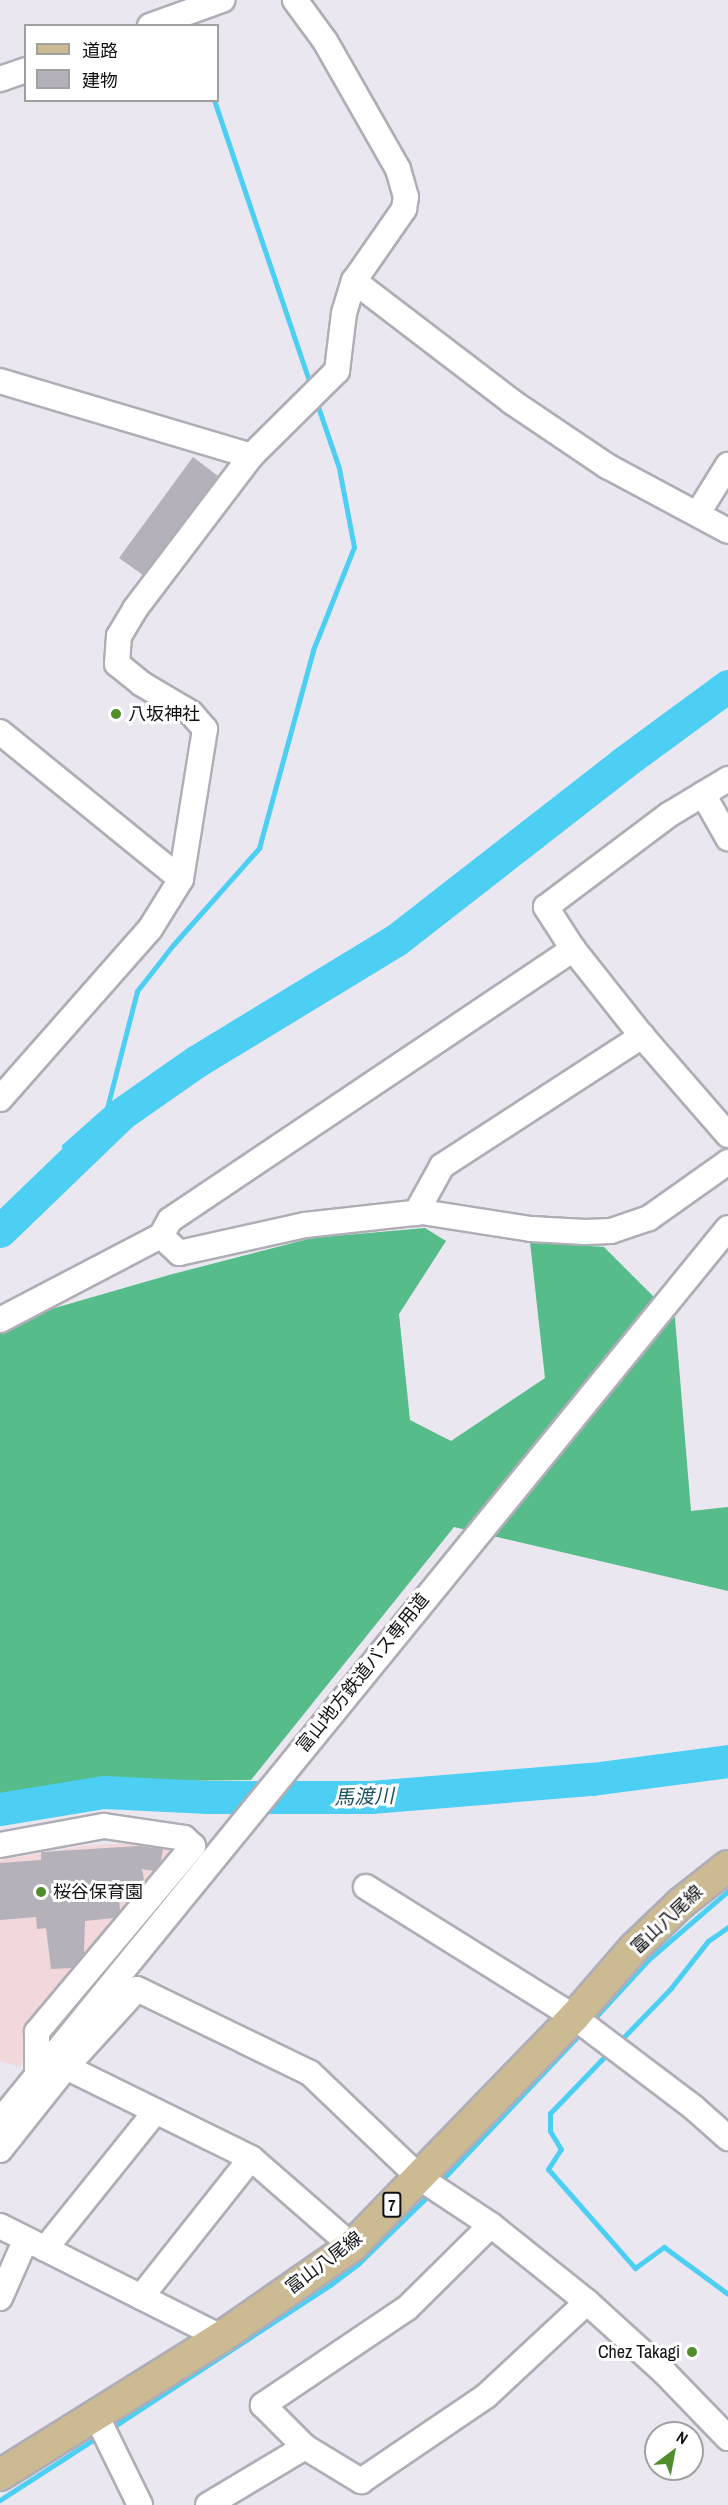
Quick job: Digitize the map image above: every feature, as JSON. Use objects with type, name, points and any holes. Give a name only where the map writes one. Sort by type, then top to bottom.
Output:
[{"type":"main road","name":"富山八尾線","points":[[0,2475],[221,2337],[352,2246],[574,2017],[634,1948],[681,1903],[728,1866]]},
{"type":"street","points":[[156,24],[222,0]]},
{"type":"street","points":[[0,1099],[150,929],[182,879],[205,729],[190,713],[142,684],[117,664],[119,636],[135,609],[251,456],[337,371],[344,313],[354,281],[404,208],[406,197],[398,169],[325,41],[295,0]]},
{"type":"street","points":[[0,79],[24,71]]},
{"type":"street","points":[[354,281],[521,409],[607,466],[728,531]]},
{"type":"street","points":[[0,381],[251,456]]},
{"type":"street","points":[[698,513],[728,465]]},
{"type":"street","points":[[0,732],[182,879]]},
{"type":"street","points":[[728,779],[670,814],[546,907],[573,949],[642,1036],[728,1135]]},
{"type":"street","points":[[703,794],[728,838]]},
{"type":"street","points":[[0,1320],[161,1236],[170,1220],[178,1214],[573,949]]},
{"type":"street","points":[[416,1213],[442,1166],[642,1036]]},
{"type":"street","points":[[161,1236],[179,1253],[305,1225],[416,1213],[531,1229],[611,1231],[649,1218],[728,1161]]},
{"type":"street","name":"富山地方鉄道バス専用道","points":[[0,2121],[728,1228]]},
{"type":"street","points":[[0,1845],[104,1826],[184,1838],[193,1846],[37,2032],[37,2075]]},
{"type":"street","points":[[366,1887],[574,2017],[693,2107],[728,2138]]},
{"type":"street","points":[[0,2150],[66,2067],[137,1989],[310,2073],[420,2178],[491,2225],[587,2302],[664,2372],[728,2438]]},
{"type":"street","points":[[66,2067],[251,2158],[352,2246]]},
{"type":"street","points":[[0,2298],[35,2244],[154,2112]]},
{"type":"street","points":[[141,2297],[251,2158]]},
{"type":"street","points":[[491,2225],[407,2308],[262,2405],[305,2446],[361,2481],[486,2396],[587,2302]]},
{"type":"street","points":[[0,2226],[106,2277],[221,2337]]},
{"type":"street","points":[[96,2415],[140,2505]]},
{"type":"street","points":[[208,2505],[305,2446]]},
{"type":"shaded area","points":[[157,1841],[178,1852],[37,2032],[20,2067],[0,2061],[0,1860],[82,1846]]},
{"type":"green space","points":[[425,1228],[446,1241],[399,1314],[410,1420],[451,1441],[545,1378],[530,1242],[604,1247],[675,1318],[691,1511],[728,1507],[728,1591],[454,1527],[251,1780],[97,1782],[0,1799],[0,1332],[34,1314],[169,1275],[312,1238]]},
{"type":"building","points":[[193,457],[218,476],[143,575],[119,558]]},
{"type":"building","points":[[139,1846],[163,1849],[161,1861],[154,1871],[142,1869],[144,1880],[135,1882],[136,1892],[131,1898],[119,1899],[120,1911],[114,1918],[85,1921],[84,1954],[72,1968],[51,1969],[46,1928],[37,1929],[36,1917],[0,1920],[0,1863],[41,1860],[41,1852]]},
{"type":"waterway","points":[[215,102],[311,387]]},
{"type":"waterway","points":[[75,1160],[64,1146],[107,1108],[137,991],[173,945],[259,848],[313,650],[354,547],[339,468],[316,401]]},
{"type":"waterway","points":[[0,1231],[121,1114],[197,1061],[396,940],[623,763],[728,686]]},
{"type":"waterway","name":"馬渡川","points":[[0,1809],[104,1792],[208,1797],[371,1797],[592,1779],[728,1761]]},
{"type":"waterway","points":[[590,2023],[649,1959],[728,1891]]},
{"type":"waterway","points":[[617,2044],[671,1988],[708,1941],[728,1927]]},
{"type":"waterway","points":[[440,2182],[582,2032]]},
{"type":"waterway","points":[[609,2052],[550,2113],[550,2131],[561,2149],[548,2169],[635,2268],[664,2247],[728,2294]]},
{"type":"waterway","points":[[110,2429],[330,2285],[358,2264],[430,2194]]},
{"type":"waterway","points":[[0,2500],[99,2436]]},
{"type":"place","name":"八坂神社","points":[[116,714]]},
{"type":"place","name":"桜谷保育園","points":[[41,1892]]},
{"type":"place","name":"Chez Takagi","points":[[692,2352]]}]
